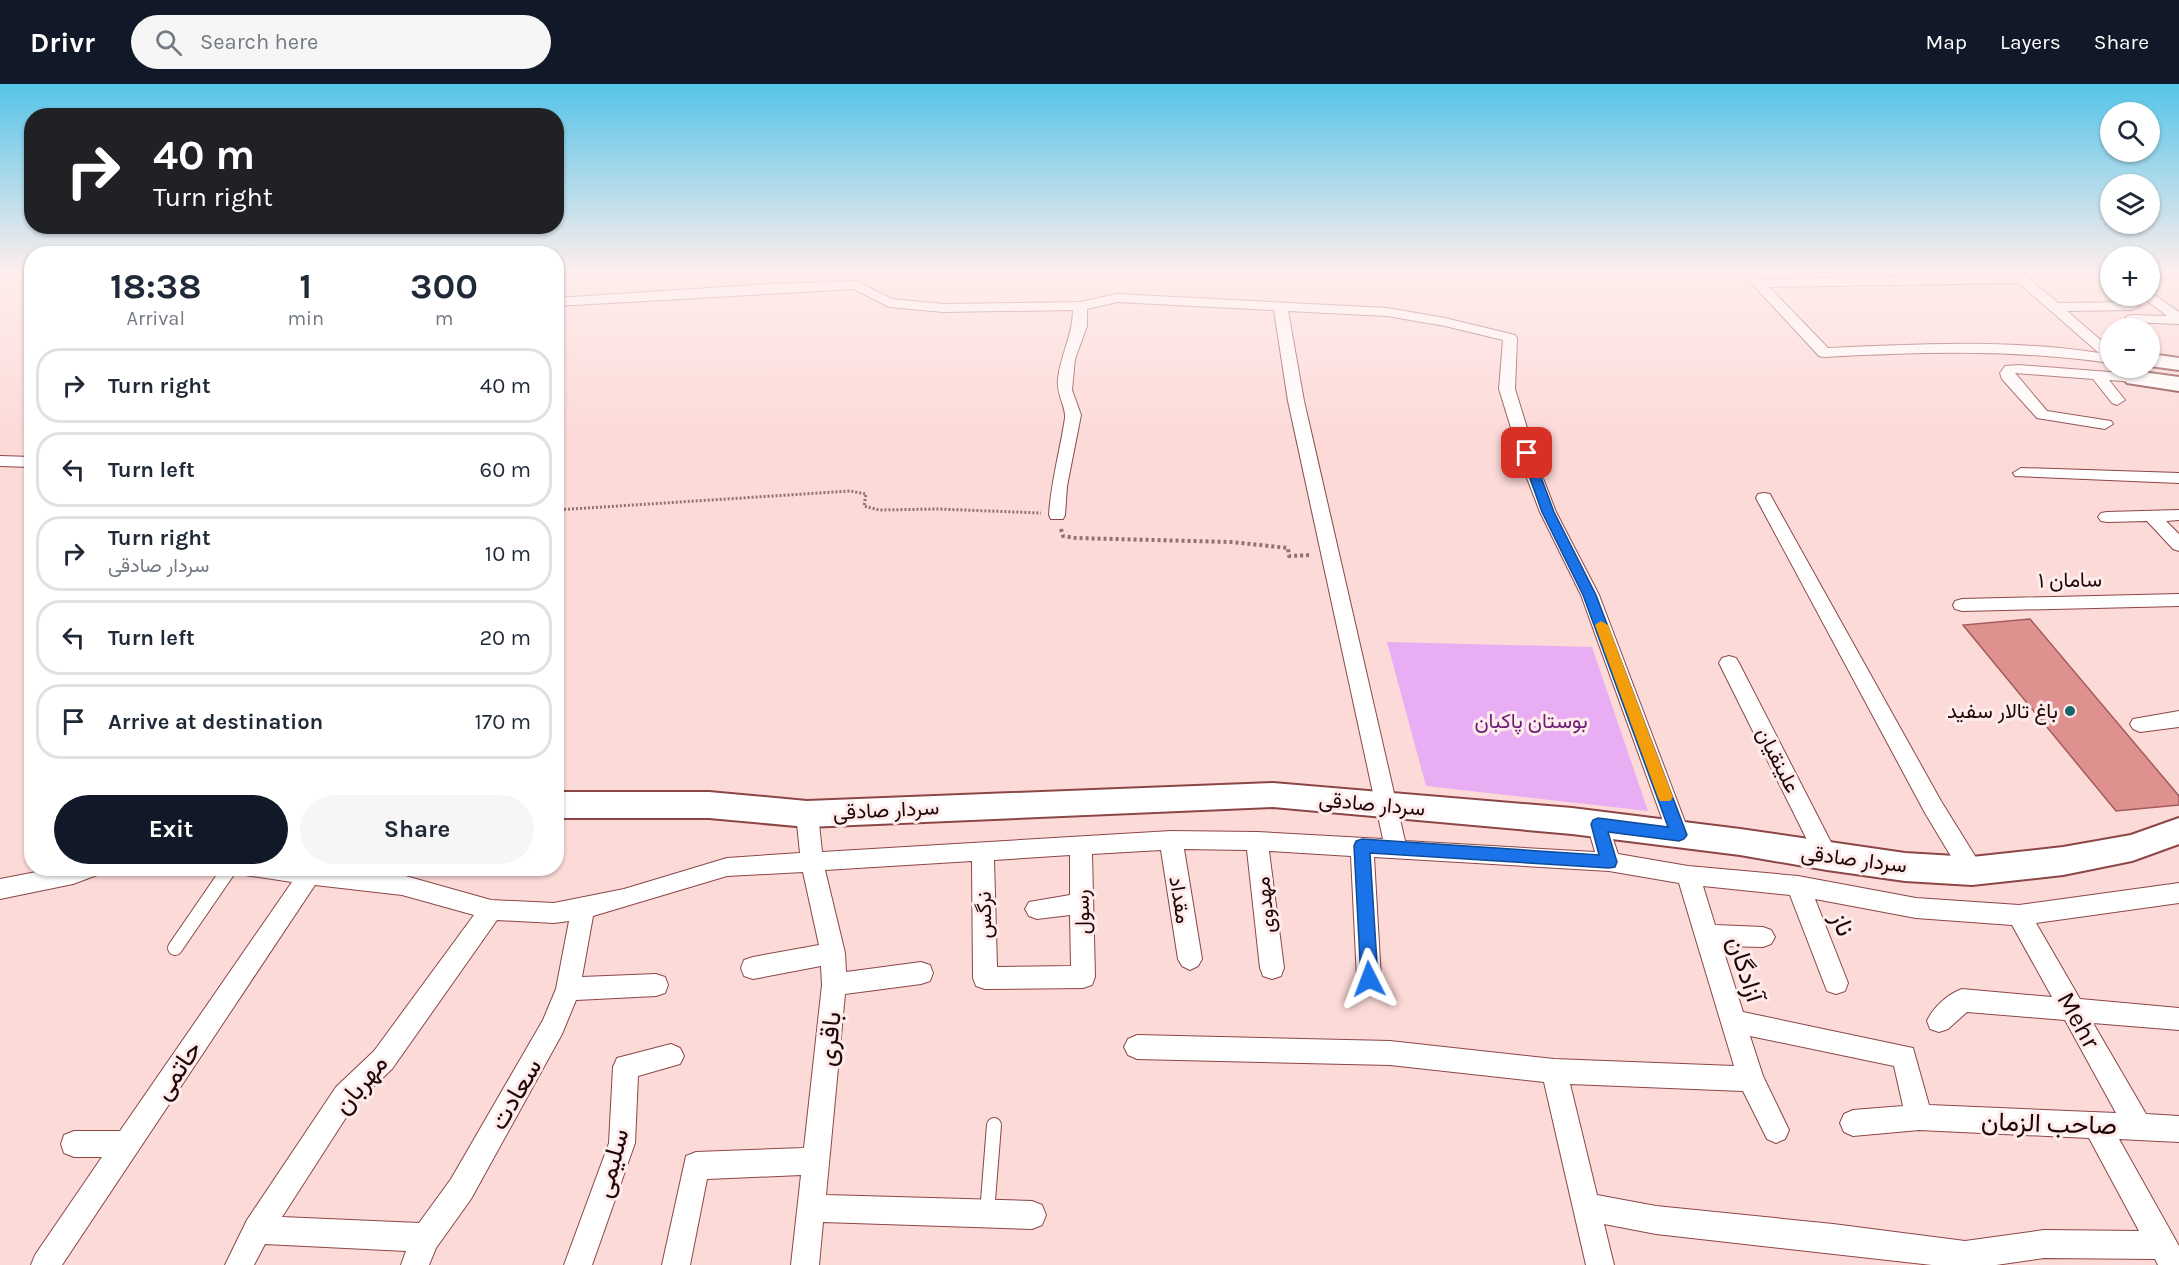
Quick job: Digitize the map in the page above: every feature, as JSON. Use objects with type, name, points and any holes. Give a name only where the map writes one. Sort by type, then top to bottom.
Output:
[{"type":"street","points":[[1057,515],[1059,486],[1073,415],[1064,390],[1068,359],[1079,328]]},
{"type":"street","points":[[1284,328],[1296,401],[1396,848]]},
{"type":"street","points":[[1470,328],[1510,338],[1507,389],[1533,473],[1548,512],[1590,595],[1679,835]]},
{"type":"street","points":[[1800,328],[1824,353],[1915,349],[2036,350],[2100,356]]},
{"type":"street","points":[[2078,328],[2100,348]]},
{"type":"street","points":[[2160,361],[2179,364]]},
{"type":"street","points":[[2100,375],[2019,369],[2010,369],[2007,373],[2009,380],[2042,415],[2105,424]]},
{"type":"street","points":[[2097,375],[2117,400]]},
{"type":"street","points":[[2152,378],[2179,384]]},
{"type":"street","points":[[0,461],[24,462]]},
{"type":"street","points":[[2021,473],[2179,478]]},
{"type":"street","points":[[1764,498],[1933,807],[1972,871]]},
{"type":"street","points":[[2107,517],[2179,515]]},
{"type":"street","points":[[2152,516],[2179,545]]},
{"type":"street","name":"سامان ۱","points":[[1962,605],[2179,600]]},
{"type":"street","name":"علینقیان","points":[[1730,663],[1827,857]]},
{"type":"street","points":[[2140,724],[2179,719]]},
{"type":"street","name":"سردار صادقی","points":[[564,805],[709,805],[807,814],[1273,795],[1598,824],[1740,842],[1905,867],[1972,871],[2063,861],[2132,848],[2179,831]]},
{"type":"street","name":"باقری","points":[[805,1265],[834,985],[833,953],[812,862],[807,814]]},
{"type":"street","points":[[1598,824],[1609,862]]},
{"type":"street","points":[[318,876],[402,885],[491,910],[554,913],[624,899],[727,867],[1171,840],[1362,846],[1609,862],[1688,875],[1798,886],[1916,908],[2019,915],[2177,897]]},
{"type":"street","name":"مقداد","points":[[1171,840],[1190,959]]},
{"type":"street","name":"مهدوی","points":[[1257,841],[1272,968]]},
{"type":"street","name":"رسول","points":[[1081,846],[1083,977]]},
{"type":"street","points":[[1362,846],[1369,979]]},
{"type":"street","name":"نرگس","points":[[983,853],[985,978],[1083,977]]},
{"type":"street","name":"آزادگان","points":[[1688,875],[1751,1079],[1776,1130]]},
{"type":"street","points":[[0,889],[69,876]]},
{"type":"street","name":"حاتمی","points":[[45,1265],[308,876]]},
{"type":"street","name":"ناز","points":[[1798,886],[1836,983]]},
{"type":"street","points":[[1037,909],[1082,904]]},
{"type":"street","name":"سعادت","points":[[415,1265],[426,1238],[467,1179],[553,1026],[568,988],[583,909]]},
{"type":"street","name":"مهربان","points":[[239,1265],[257,1230],[345,1096],[382,1060],[491,910]]},
{"type":"street","name":"Mehr","points":[[2019,915],[2138,1126]]},
{"type":"street","points":[[1705,935],[1763,937]]},
{"type":"street","points":[[753,968],[833,953]]},
{"type":"street","points":[[834,985],[921,973]]},
{"type":"street","points":[[568,988],[656,985]]},
{"type":"street","points":[[1939,1022],[1962,1000],[2179,1019]]},
{"type":"street","points":[[1732,1021],[1904,1056],[1919,1117]]},
{"type":"street","points":[[1137,1047],[1389,1053],[1554,1071],[1751,1079]]},
{"type":"street","name":"سلیمی","points":[[578,1265],[622,1143],[626,1067],[671,1056]]},
{"type":"street","points":[[1554,1071],[1600,1265]]},
{"type":"street","name":"صاحب الزمان","points":[[1853,1123],[1919,1117],[2179,1129]]},
{"type":"street","points":[[2096,1125],[2169,1255]]},
{"type":"street","points":[[74,1144],[126,1144]]},
{"type":"street","points":[[676,1265],[696,1166],[816,1161]]},
{"type":"street","points":[[811,1208],[1032,1215]]},
{"type":"street","points":[[1587,1208],[1656,1220],[1833,1238],[1965,1255],[2044,1244],[2169,1255]]},
{"type":"street","points":[[257,1230],[426,1238]]},
{"type":"lane","points":[[175,948],[224,876]]},
{"type":"lane","points":[[987,1214],[994,1125]]},
{"type":"path","points":[[564,509],[850,491],[866,494],[864,506],[879,510],[969,510],[1057,515],[1064,536],[1076,538],[1231,542],[1288,548],[1289,556],[1330,554]]},
{"type":"green space","name":"بوستان پاکبان","points":[[1387,642],[1592,647],[1648,811],[1426,786]]},
{"type":"building","name":"باغ تالار سفید","points":[[2030,619],[2179,796],[2179,805],[2116,811],[1963,625]]},
{"type":"slow traffic","points":[[1601,625],[1665,797]]},
{"type":"place","name":"باغ تالار سفید","points":[[2070,711]]},
{"type":"route","points":[[1369,979],[1362,846],[1609,862],[1598,824],[1679,835],[1590,595],[1579,569],[1548,512],[1527,453]]}]
